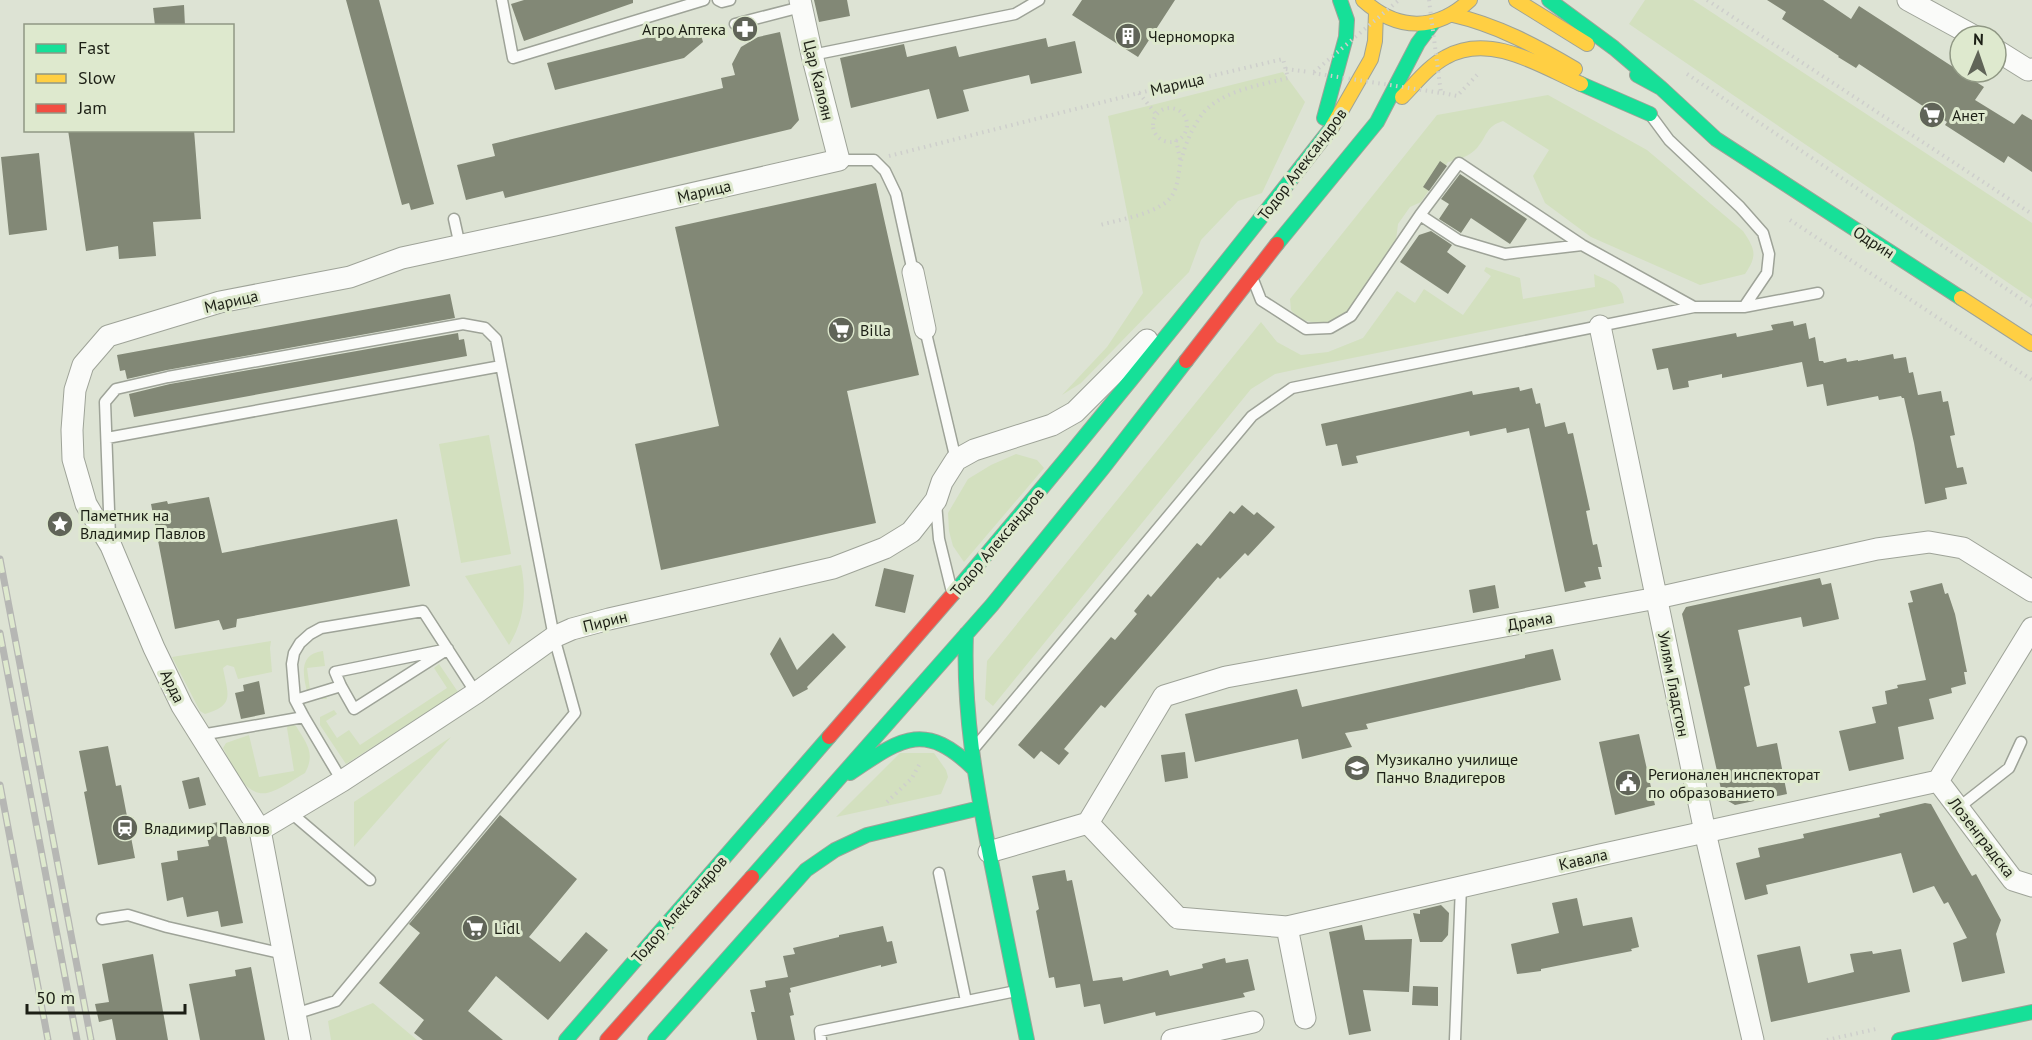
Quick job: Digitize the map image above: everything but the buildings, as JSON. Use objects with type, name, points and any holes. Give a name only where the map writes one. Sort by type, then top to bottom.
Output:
[{"type":"main road","points":[[1313,151],[1334,86],[1346,37],[1347,20],[1340,0]]},
{"type":"main road","points":[[1363,0],[1376,12],[1389,19],[1404,24],[1419,25],[1433,23],[1453,15],[1470,0]]},
{"type":"main road","name":"Одрин","points":[[1516,0],[1661,88],[1716,139],[2032,344]]},
{"type":"main road","points":[[1549,0],[1614,48],[1661,88]]},
{"type":"main road","name":"Тодор Александров","points":[[566,1040],[952,596],[1077,449],[1210,284],[1336,122],[1366,70],[1375,41],[1376,12]]},
{"type":"main road","name":"Одрин","points":[[1453,15],[1484,22],[1527,40],[1650,114],[1716,139]]},
{"type":"main road","name":"Тодор Александров","points":[[607,1040],[966,634],[1103,468],[1251,277],[1377,122],[1418,43],[1433,23]]},
{"type":"main road","points":[[1377,122],[1439,59],[1468,48],[1503,50],[1650,114]]},
{"type":"main road","points":[[966,634],[964,683],[974,769],[1027,1040]]},
{"type":"main road","points":[[834,784],[891,746],[917,738],[931,739],[954,748],[974,769]]},
{"type":"main road","points":[[655,1040],[806,870],[823,856],[848,841],[867,835],[980,808]]},
{"type":"main road","points":[[1899,1040],[2032,1012]]},
{"type":"street","points":[[1908,0],[1952,24]]},
{"type":"street","name":"Цар Калоян","points":[[801,4],[839,160]]},
{"type":"street","points":[[2008,58],[2028,70],[2032,69]]},
{"type":"street","name":"Марица","points":[[108,336],[220,302],[350,277],[402,258],[839,160]]},
{"type":"street","points":[[913,272],[925,329]]},
{"type":"street","points":[[956,460],[974,450],[1052,425],[1075,412],[1155,332],[1210,284]]},
{"type":"street","name":"Уилям Гладстон","points":[[1600,326],[1705,832],[1754,1040]]},
{"type":"street","name":"Арда","points":[[108,336],[84,365],[75,390],[72,430],[73,459],[86,504],[111,546],[154,648],[182,706],[260,830],[300,1040]]},
{"type":"street","name":"Пирин","points":[[260,830],[342,781],[476,693],[554,637],[572,629],[609,619],[833,568],[885,548],[911,532],[936,500],[942,482],[956,460]]},
{"type":"street","name":"Драма","points":[[1088,824],[1164,696],[1226,677],[1658,598],[1877,549],[1929,542],[1963,548],[2032,591]]},
{"type":"street","points":[[1938,781],[2032,628]]},
{"type":"street","name":"Кавала","points":[[1088,824],[1178,918],[1287,927],[1461,886],[1938,781]]},
{"type":"street","name":"Лозенградска","points":[[1938,781],[2013,880],[2032,886]]},
{"type":"street","points":[[989,852],[1088,824]]},
{"type":"street","points":[[1287,927],[1305,1018]]},
{"type":"street","points":[[1172,1040],[1253,1022]]},
{"type":"lane","points":[[502,0],[513,58],[704,0]]},
{"type":"lane","points":[[718,0],[722,2],[730,0]]},
{"type":"lane","points":[[812,55],[1015,14],[1039,0]]},
{"type":"lane","points":[[735,24],[801,4]]},
{"type":"lane","points":[[1650,114],[1669,140],[1740,207],[1763,233],[1769,254],[1767,273],[1744,307]]},
{"type":"lane","name":"Марица","points":[[839,160],[874,160]]},
{"type":"lane","points":[[874,160],[885,171],[896,194],[913,272]]},
{"type":"lane","points":[[1251,277],[1261,300],[1306,329],[1330,328],[1351,316],[1459,162],[1582,245],[1694,307]]},
{"type":"lane","points":[[1420,215],[1458,240],[1505,254],[1582,245]]},
{"type":"lane","points":[[454,219],[460,246]]},
{"type":"lane","points":[[972,751],[1252,416],[1292,388],[1694,307],[1744,307],[1818,293]]},
{"type":"lane","points":[[111,546],[105,456],[107,438],[105,402],[116,389],[168,377],[463,324],[485,327],[496,339],[554,637],[575,713],[336,1001],[295,1014]]},
{"type":"lane","points":[[925,329],[956,460]]},
{"type":"lane","points":[[107,438],[501,366]]},
{"type":"lane","points":[[936,500],[939,539],[952,596]]},
{"type":"lane","points":[[342,781],[295,700],[292,664],[294,653],[300,643],[310,634],[321,628],[423,611],[476,693]]},
{"type":"lane","points":[[448,650],[354,709],[340,686],[335,672],[448,650]]},
{"type":"lane","points":[[295,700],[340,686]]},
{"type":"lane","points":[[201,735],[304,717]]},
{"type":"lane","points":[[1958,807],[2009,768],[2021,742]]},
{"type":"lane","points":[[290,812],[370,880]]},
{"type":"lane","points":[[939,873],[966,1001]]},
{"type":"lane","points":[[1455,1040],[1461,886]]},
{"type":"lane","points":[[102,919],[128,915],[167,927],[284,954]]},
{"type":"lane","points":[[821,1040],[820,1031],[1017,991]]},
{"type":"path","points":[[1313,73],[1399,0]]},
{"type":"path","points":[[1429,0],[1441,93]]},
{"type":"path","points":[[1707,0],[2032,214]]},
{"type":"path","name":"Марица","points":[[874,160],[1283,59],[1286,69]]},
{"type":"path","points":[[1100,225],[1134,218],[1166,202],[1174,192],[1181,159],[1188,141],[1205,111],[1231,94],[1288,78],[1286,69],[1456,96],[1483,68]]},
{"type":"path","points":[[1684,72],[2032,306]]},
{"type":"path","points":[[1138,93],[1156,114]]},
{"type":"path","points":[[1164,108],[1174,108],[1183,112],[1187,121],[1187,130],[1181,138],[1172,142],[1162,140],[1155,133],[1153,123],[1156,114],[1164,108]]},
{"type":"path","points":[[1176,140],[1181,159]]},
{"type":"green space","points":[[1645,0],[1693,0],[2032,223],[2032,299],[1629,24]]},
{"type":"green space","points":[[1283,72],[1305,102],[1262,193],[1238,201],[1201,240],[1189,272],[1081,383],[1062,395],[1107,347],[1143,293],[1108,116]]},
{"type":"green space","points":[[1548,95],[1647,150],[1743,231],[1753,252],[1752,262],[1745,274],[1700,285],[1591,237],[1545,203],[1533,176],[1549,150],[1503,121],[1490,129],[1471,153],[1448,162],[1421,202],[1410,207],[1398,224],[1396,240],[1349,311],[1325,324],[1299,319],[1291,310],[1290,299],[1437,115]]},
{"type":"green space","points":[[1486,267],[1520,278],[1523,299],[1595,287],[1594,274],[1618,287],[1624,303],[1275,374],[1251,389],[993,706],[985,699],[987,661],[1261,322],[1277,342],[1301,355],[1328,352],[1363,338],[1397,291],[1415,303],[1424,289],[1463,315],[1491,276],[1484,271]]},
{"type":"green space","points":[[489,435],[511,554],[461,563],[439,444]]},
{"type":"green space","points":[[1016,454],[1037,460],[1044,468],[964,562],[953,546],[948,513],[968,479]]},
{"type":"green space","points":[[521,565],[524,586],[523,606],[518,626],[509,645],[465,576]]},
{"type":"green space","points":[[271,641],[272,672],[238,679],[234,667],[227,665],[223,668],[227,692],[225,703],[215,711],[205,714],[200,711],[172,657]]},
{"type":"green space","points":[[323,651],[325,666],[307,668],[311,697],[326,696],[327,699],[309,699],[304,676],[305,662],[314,653]]},
{"type":"green space","points":[[439,664],[458,692],[346,764],[320,725],[320,717],[334,710],[337,714],[326,721],[337,738],[349,730],[360,745],[447,688],[434,668]]},
{"type":"green space","points":[[289,724],[296,726],[310,754],[305,773],[272,792],[259,793],[252,790],[240,778],[223,748],[226,743],[249,735],[259,777],[294,771],[287,728]]},
{"type":"green space","points":[[451,737],[354,847],[354,802]]},
{"type":"green space","points":[[900,753],[934,753],[948,777],[941,794],[836,817]]},
{"type":"green space","points":[[373,1003],[417,1040],[331,1040],[328,1021]]},
{"type":"railway","points":[[0,559],[91,1040]]},
{"type":"railway","points":[[0,633],[77,1040]]},
{"type":"railway","points":[[0,785],[48,1040]]},
{"type":"traffic: fast","points":[[1324,118],[1346,37],[1347,20],[1340,0]]},
{"type":"traffic: fast","points":[[1549,0],[1614,48],[1661,88]]},
{"type":"traffic: fast","points":[[1277,244],[1377,122],[1418,43],[1433,23]]},
{"type":"traffic: fast","points":[[1637,75],[1661,88],[1716,139],[1961,298]]},
{"type":"traffic: fast","points":[[1581,84],[1650,114]]},
{"type":"traffic: fast","points":[[953,594],[1145,362],[1332,127]]},
{"type":"traffic: fast","points":[[752,877],[992,605],[1186,361]]},
{"type":"traffic: fast","points":[[966,634],[969,720],[976,776],[1027,1040]]},
{"type":"traffic: fast","points":[[566,1040],[829,737]]},
{"type":"traffic: fast","points":[[850,773],[884,751],[912,740],[926,740],[941,744],[974,769]]},
{"type":"traffic: fast","points":[[655,1040],[806,870],[835,850],[867,835],[980,808]]},
{"type":"traffic: fast","points":[[1899,1040],[2032,1012]]},
{"type":"traffic: slow","points":[[1363,0],[1389,18],[1416,24],[1444,18],[1470,0]]},
{"type":"traffic: slow","points":[[1516,0],[1587,44]]},
{"type":"traffic: slow","points":[[1332,127],[1371,59],[1375,41],[1376,12]]},
{"type":"traffic: slow","points":[[1453,15],[1485,24],[1516,37],[1575,69]]},
{"type":"traffic: slow","points":[[1402,97],[1428,70],[1446,57],[1463,50],[1480,48],[1515,54],[1581,84]]},
{"type":"traffic: slow","points":[[1961,298],[2032,344]]},
{"type":"traffic: jam","points":[[1186,361],[1277,244]]},
{"type":"traffic: jam","points":[[829,737],[953,594]]},
{"type":"traffic: jam","points":[[607,1040],[752,877]]},
{"type":"place","name":"Агро Аптека","points":[[745,29]]},
{"type":"place","name":"Черноморка","points":[[1128,36]]},
{"type":"place","name":"Анет","points":[[1932,115]]},
{"type":"place","name":"Billa","points":[[841,330]]},
{"type":"place","name":"Паметник на Владимир Павлов","points":[[60,524]]},
{"type":"place","name":"Музикално училище Панчо Владигеров","points":[[1357,768]]},
{"type":"place","name":"Регионален инспекторат по образованието","points":[[1628,783]]},
{"type":"place","name":"Владимир Павлов","points":[[125,828]]},
{"type":"place","name":"Lidl","points":[[475,928]]}]
